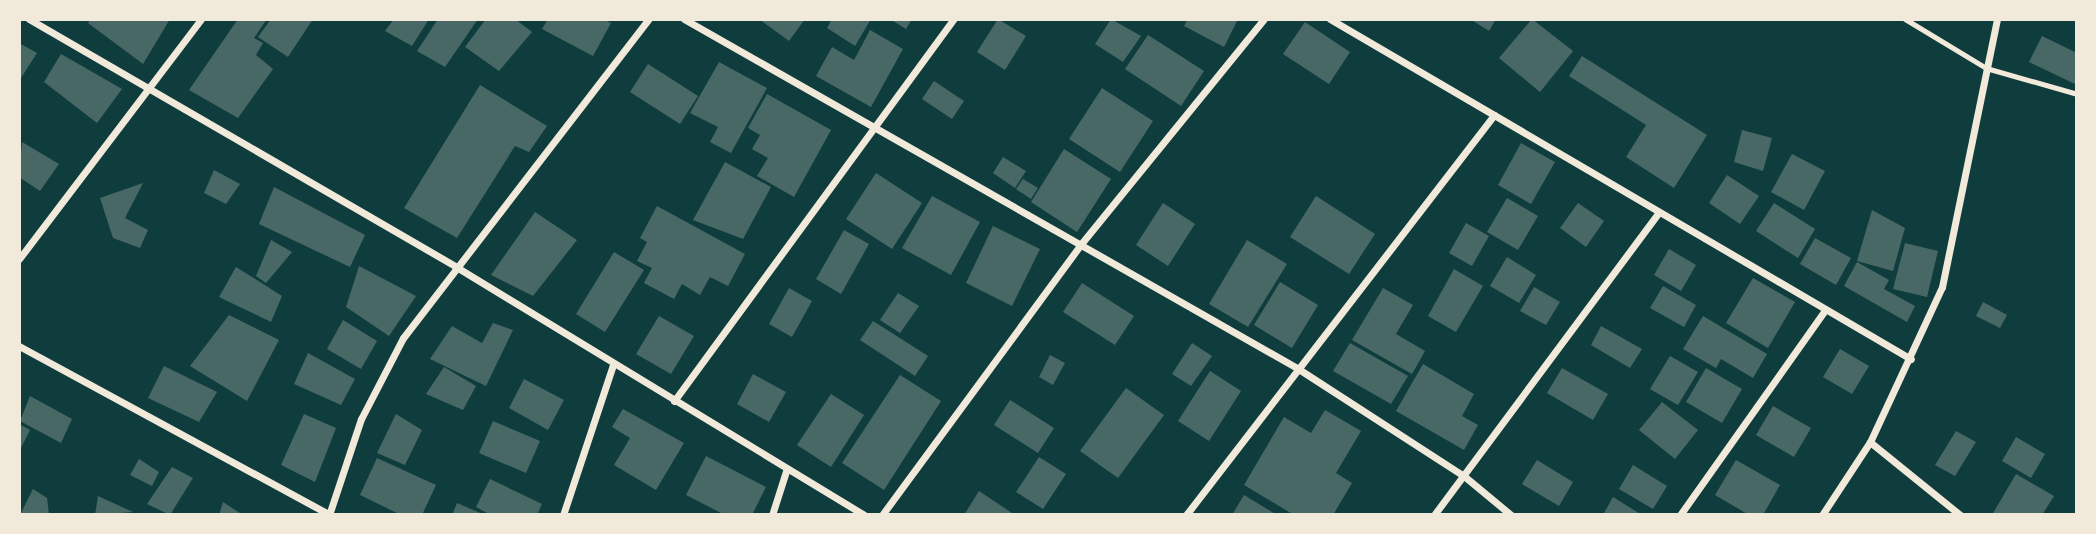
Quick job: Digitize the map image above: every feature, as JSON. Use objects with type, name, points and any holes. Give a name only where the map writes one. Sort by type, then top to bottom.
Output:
[{"type":"street","points":[[29,19],[458,268],[613,365],[864,515]]},
{"type":"street","points":[[19,259],[201,19]]},
{"type":"street","points":[[19,346],[329,514],[361,419],[403,338],[649,19]]},
{"type":"street","points":[[684,19],[1297,368],[1464,476],[1511,515]]},
{"type":"street","points":[[674,401],[872,127],[954,19]]},
{"type":"street","points":[[882,515],[1082,244],[1264,19]]},
{"type":"street","points":[[1330,19],[1911,359]]},
{"type":"street","points":[[1822,515],[1870,442],[1911,359],[1942,287],[1997,19]]},
{"type":"street","points":[[1186,515],[1493,115]]},
{"type":"street","points":[[1434,515],[1659,212]]},
{"type":"street","points":[[1680,515],[1826,309]]},
{"type":"street","points":[[563,515],[613,365]]},
{"type":"street","points":[[1870,442],[1960,515]]},
{"type":"street","points":[[772,515],[786,468]]},
{"type":"lane","points":[[1905,19],[1986,68],[2077,94]]},
{"type":"building","points":[[91,19],[170,19],[143,64],[88,23]]},
{"type":"building","points":[[238,19],[267,19],[254,38],[263,43],[256,55],[273,69],[238,118],[189,90]]},
{"type":"building","points":[[271,19],[313,19],[288,57],[258,37]]},
{"type":"building","points":[[394,19],[429,19],[412,46],[385,31]]},
{"type":"building","points":[[438,19],[478,19],[445,67],[417,51]]},
{"type":"building","points":[[486,19],[515,19],[532,32],[499,71],[465,47]]},
{"type":"building","points":[[548,19],[603,19],[611,23],[593,56],[542,29]]},
{"type":"building","points":[[759,19],[805,19],[789,41]]},
{"type":"building","points":[[832,19],[871,19],[855,46],[827,28]]},
{"type":"building","points":[[890,19],[912,19],[906,29]]},
{"type":"building","points":[[998,19],[1026,36],[1005,70],[977,52]]},
{"type":"building","points":[[1111,19],[1141,36],[1123,62],[1095,44]]},
{"type":"building","points":[[1188,19],[1238,19],[1224,47],[1184,26]]},
{"type":"building","points":[[1470,19],[1496,19],[1489,31]]},
{"type":"building","points":[[1532,19],[1573,51],[1540,92],[1499,58]]},
{"type":"building","points":[[1305,22],[1350,52],[1329,84],[1283,54]]},
{"type":"building","points":[[870,30],[903,49],[871,107],[816,76],[832,47],[854,60]]},
{"type":"building","points":[[1148,35],[1204,71],[1181,106],[1125,69]]},
{"type":"building","points":[[2042,36],[2077,53],[2075,84],[2029,62]]},
{"type":"building","points":[[19,43],[37,53],[19,81]]},
{"type":"building","points":[[61,54],[122,89],[97,123],[44,82]]},
{"type":"building","points":[[1582,56],[1707,135],[1674,188],[1626,157],[1646,125],[1569,76]]},
{"type":"building","points":[[719,62],[767,88],[731,153],[710,142],[718,127],[690,113]]},
{"type":"building","points":[[648,64],[698,96],[680,124],[630,92]]},
{"type":"building","points":[[934,81],[964,101],[952,119],[922,99]]},
{"type":"building","points":[[480,85],[547,126],[529,152],[515,146],[457,238],[404,208]]},
{"type":"building","points":[[1102,88],[1153,121],[1120,172],[1069,139]]},
{"type":"building","points":[[767,94],[831,130],[794,197],[757,176],[768,158],[752,149],[760,135],[748,128]]},
{"type":"building","points":[[1742,130],[1772,138],[1763,171],[1734,162]]},
{"type":"building","points":[[22,142],[59,164],[40,191],[19,177]]},
{"type":"building","points":[[1521,143],[1555,162],[1531,204],[1498,185]]},
{"type":"building","points":[[1064,149],[1111,179],[1077,232],[1031,202]]},
{"type":"building","points":[[1792,154],[1825,171],[1804,210],[1771,192]]},
{"type":"building","points":[[1003,157],[1026,171],[1015,188],[993,173]]},
{"type":"building","points":[[725,162],[771,187],[743,239],[693,220]]},
{"type":"building","points":[[214,170],[240,184],[226,204],[204,193]]},
{"type":"building","points":[[876,173],[922,203],[892,249],[846,219]]},
{"type":"building","points":[[1727,175],[1759,196],[1740,224],[1709,203]]},
{"type":"building","points":[[1023,179],[1038,188],[1031,199],[1016,189]]},
{"type":"building","points":[[143,183],[125,218],[148,230],[140,248],[113,238],[100,198]]},
{"type":"building","points":[[274,187],[365,235],[350,267],[259,224]]},
{"type":"building","points":[[932,196],[980,222],[951,275],[902,248]]},
{"type":"building","points":[[1316,196],[1375,234],[1349,274],[1290,237]]},
{"type":"building","points":[[1507,198],[1538,216],[1518,250],[1487,232]]},
{"type":"building","points":[[1163,203],[1195,224],[1168,266],[1136,245]]},
{"type":"building","points":[[1578,203],[1604,221],[1586,247],[1560,228]]},
{"type":"building","points":[[1774,203],[1815,229],[1798,258],[1756,231]]},
{"type":"building","points":[[657,206],[745,254],[728,286],[710,277],[700,295],[682,284],[674,299],[644,283],[652,268],[637,261],[647,242],[640,238]]},
{"type":"building","points":[[1872,210],[1905,228],[1893,271],[1857,261]]},
{"type":"building","points":[[535,212],[577,240],[533,296],[491,275]]},
{"type":"building","points":[[1466,223],[1489,236],[1472,266],[1449,253]]},
{"type":"building","points":[[993,226],[1040,249],[1012,306],[966,283]]},
{"type":"building","points":[[844,230],[869,244],[841,294],[816,279]]},
{"type":"building","points":[[1815,238],[1851,258],[1836,285],[1800,264]]},
{"type":"building","points":[[271,240],[292,252],[266,283],[256,276]]},
{"type":"building","points":[[1247,240],[1287,264],[1248,327],[1209,304]]},
{"type":"building","points":[[1905,243],[1938,251],[1927,297],[1893,289]]},
{"type":"building","points":[[1669,249],[1696,265],[1681,291],[1654,275]]},
{"type":"building","points":[[614,252],[644,270],[605,332],[576,314]]},
{"type":"building","points":[[1507,257],[1536,275],[1519,303],[1490,286]]},
{"type":"building","points":[[1857,262],[1889,280],[1884,289],[1915,306],[1907,322],[1844,286]]},
{"type":"building","points":[[359,266],[416,296],[389,336],[346,307]]},
{"type":"building","points":[[236,267],[282,296],[271,322],[219,297]]},
{"type":"building","points":[[1454,269],[1483,286],[1456,332],[1428,316]]},
{"type":"building","points":[[1753,278],[1795,302],[1768,348],[1726,323]]},
{"type":"building","points":[[1280,282],[1318,305],[1292,348],[1254,325]]},
{"type":"building","points":[[1082,283],[1134,316],[1115,345],[1063,312]]},
{"type":"building","points":[[1663,286],[1696,305],[1684,327],[1650,308]]},
{"type":"building","points":[[1534,287],[1560,302],[1546,325],[1520,311]]},
{"type":"building","points":[[789,288],[812,301],[792,337],[769,324]]},
{"type":"building","points":[[1383,288],[1413,305],[1396,334],[1425,351],[1412,374],[1352,340]]},
{"type":"building","points":[[898,293],[919,306],[900,333],[880,320]]},
{"type":"building","points":[[1983,302],[2007,315],[2000,328],[1976,316]]},
{"type":"building","points":[[229,315],[279,340],[247,401],[190,366]]},
{"type":"building","points":[[659,316],[694,336],[671,374],[636,354]]},
{"type":"building","points":[[1703,316],[1767,354],[1753,378],[1721,359],[1716,368],[1683,349]]},
{"type":"building","points":[[343,320],[377,341],[361,369],[327,349]]},
{"type":"building","points":[[873,321],[928,356],[915,376],[860,340]]},
{"type":"building","points":[[493,323],[513,330],[486,386],[430,359],[452,326],[482,343]]},
{"type":"building","points":[[1601,326],[1642,349],[1630,368],[1591,345]]},
{"type":"building","points":[[1192,343],[1212,356],[1191,386],[1172,374]]},
{"type":"building","points":[[1350,343],[1408,376],[1391,404],[1333,371]]},
{"type":"building","points":[[1840,349],[1869,366],[1852,394],[1823,377]]},
{"type":"building","points":[[308,353],[355,379],[341,405],[294,384]]},
{"type":"building","points":[[1050,355],[1065,363],[1053,385],[1039,377]]},
{"type":"building","points":[[1670,356],[1698,372],[1678,405],[1650,389]]},
{"type":"building","points":[[1423,364],[1474,394],[1462,416],[1478,425],[1464,450],[1396,411]]},
{"type":"building","points":[[164,366],[217,392],[199,422],[148,398]]},
{"type":"building","points":[[444,367],[476,386],[463,410],[426,394]]},
{"type":"building","points":[[1562,368],[1608,394],[1593,420],[1547,393]]},
{"type":"building","points":[[1706,368],[1742,389],[1722,423],[1686,402]]},
{"type":"building","points":[[1210,371],[1241,391],[1209,441],[1178,421]]},
{"type":"building","points":[[753,374],[786,392],[769,422],[737,404]]},
{"type":"building","points":[[900,375],[941,401],[884,490],[842,463]]},
{"type":"building","points":[[524,379],[564,400],[548,430],[509,408]]},
{"type":"building","points":[[1126,388],[1164,415],[1118,478],[1080,451]]},
{"type":"building","points":[[831,394],[864,415],[831,467],[797,445]]},
{"type":"building","points":[[30,396],[72,419],[61,443],[20,421]]},
{"type":"building","points":[[1010,400],[1054,428],[1038,453],[994,425]]},
{"type":"building","points":[[1662,402],[1698,430],[1675,459],[1639,430]]},
{"type":"building","points":[[1773,406],[1811,428],[1794,457],[1756,435]]},
{"type":"building","points":[[623,409],[684,443],[656,490],[614,465],[630,438],[612,427]]},
{"type":"building","points":[[1325,410],[1361,431],[1336,473],[1352,483],[1333,515],[1294,515],[1244,485],[1284,417],[1311,433]]},
{"type":"building","points":[[304,414],[336,428],[315,482],[281,465]]},
{"type":"building","points":[[396,414],[422,430],[405,465],[377,453]]},
{"type":"building","points":[[493,421],[540,441],[526,473],[479,453]]},
{"type":"building","points":[[19,424],[30,430],[19,452]]},
{"type":"building","points":[[1956,431],[1976,442],[1955,476],[1935,465]]},
{"type":"building","points":[[2016,437],[2045,454],[2031,478],[2002,461]]},
{"type":"building","points":[[706,456],[766,487],[752,515],[725,515],[686,495]]},
{"type":"building","points":[[1039,457],[1066,474],[1043,509],[1016,492]]},
{"type":"building","points":[[377,458],[436,485],[422,515],[401,515],[360,495]]},
{"type":"building","points":[[139,459],[159,472],[152,486],[130,475]]},
{"type":"building","points":[[1537,460],[1573,482],[1559,506],[1522,484]]},
{"type":"building","points":[[1736,460],[1780,485],[1763,515],[1749,515],[1715,495]]},
{"type":"building","points":[[1633,465],[1667,486],[1653,509],[1619,489]]},
{"type":"building","points":[[172,467],[193,478],[170,515],[147,504]]},
{"type":"building","points":[[2016,474],[2054,496],[2042,515],[1992,515]]},
{"type":"building","points":[[490,479],[542,504],[537,515],[491,515],[476,507]]},
{"type":"building","points":[[33,489],[47,498],[49,515],[20,515]]},
{"type":"building","points":[[979,491],[1015,515],[964,515]]},
{"type":"building","points":[[1244,495],[1277,515],[1232,515]]},
{"type":"building","points":[[98,496],[133,512],[95,515]]},
{"type":"building","points":[[1613,497],[1642,515],[1603,515]]},
{"type":"building","points":[[223,502],[243,515],[219,515]]},
{"type":"building","points":[[457,503],[485,515],[452,515]]}]
